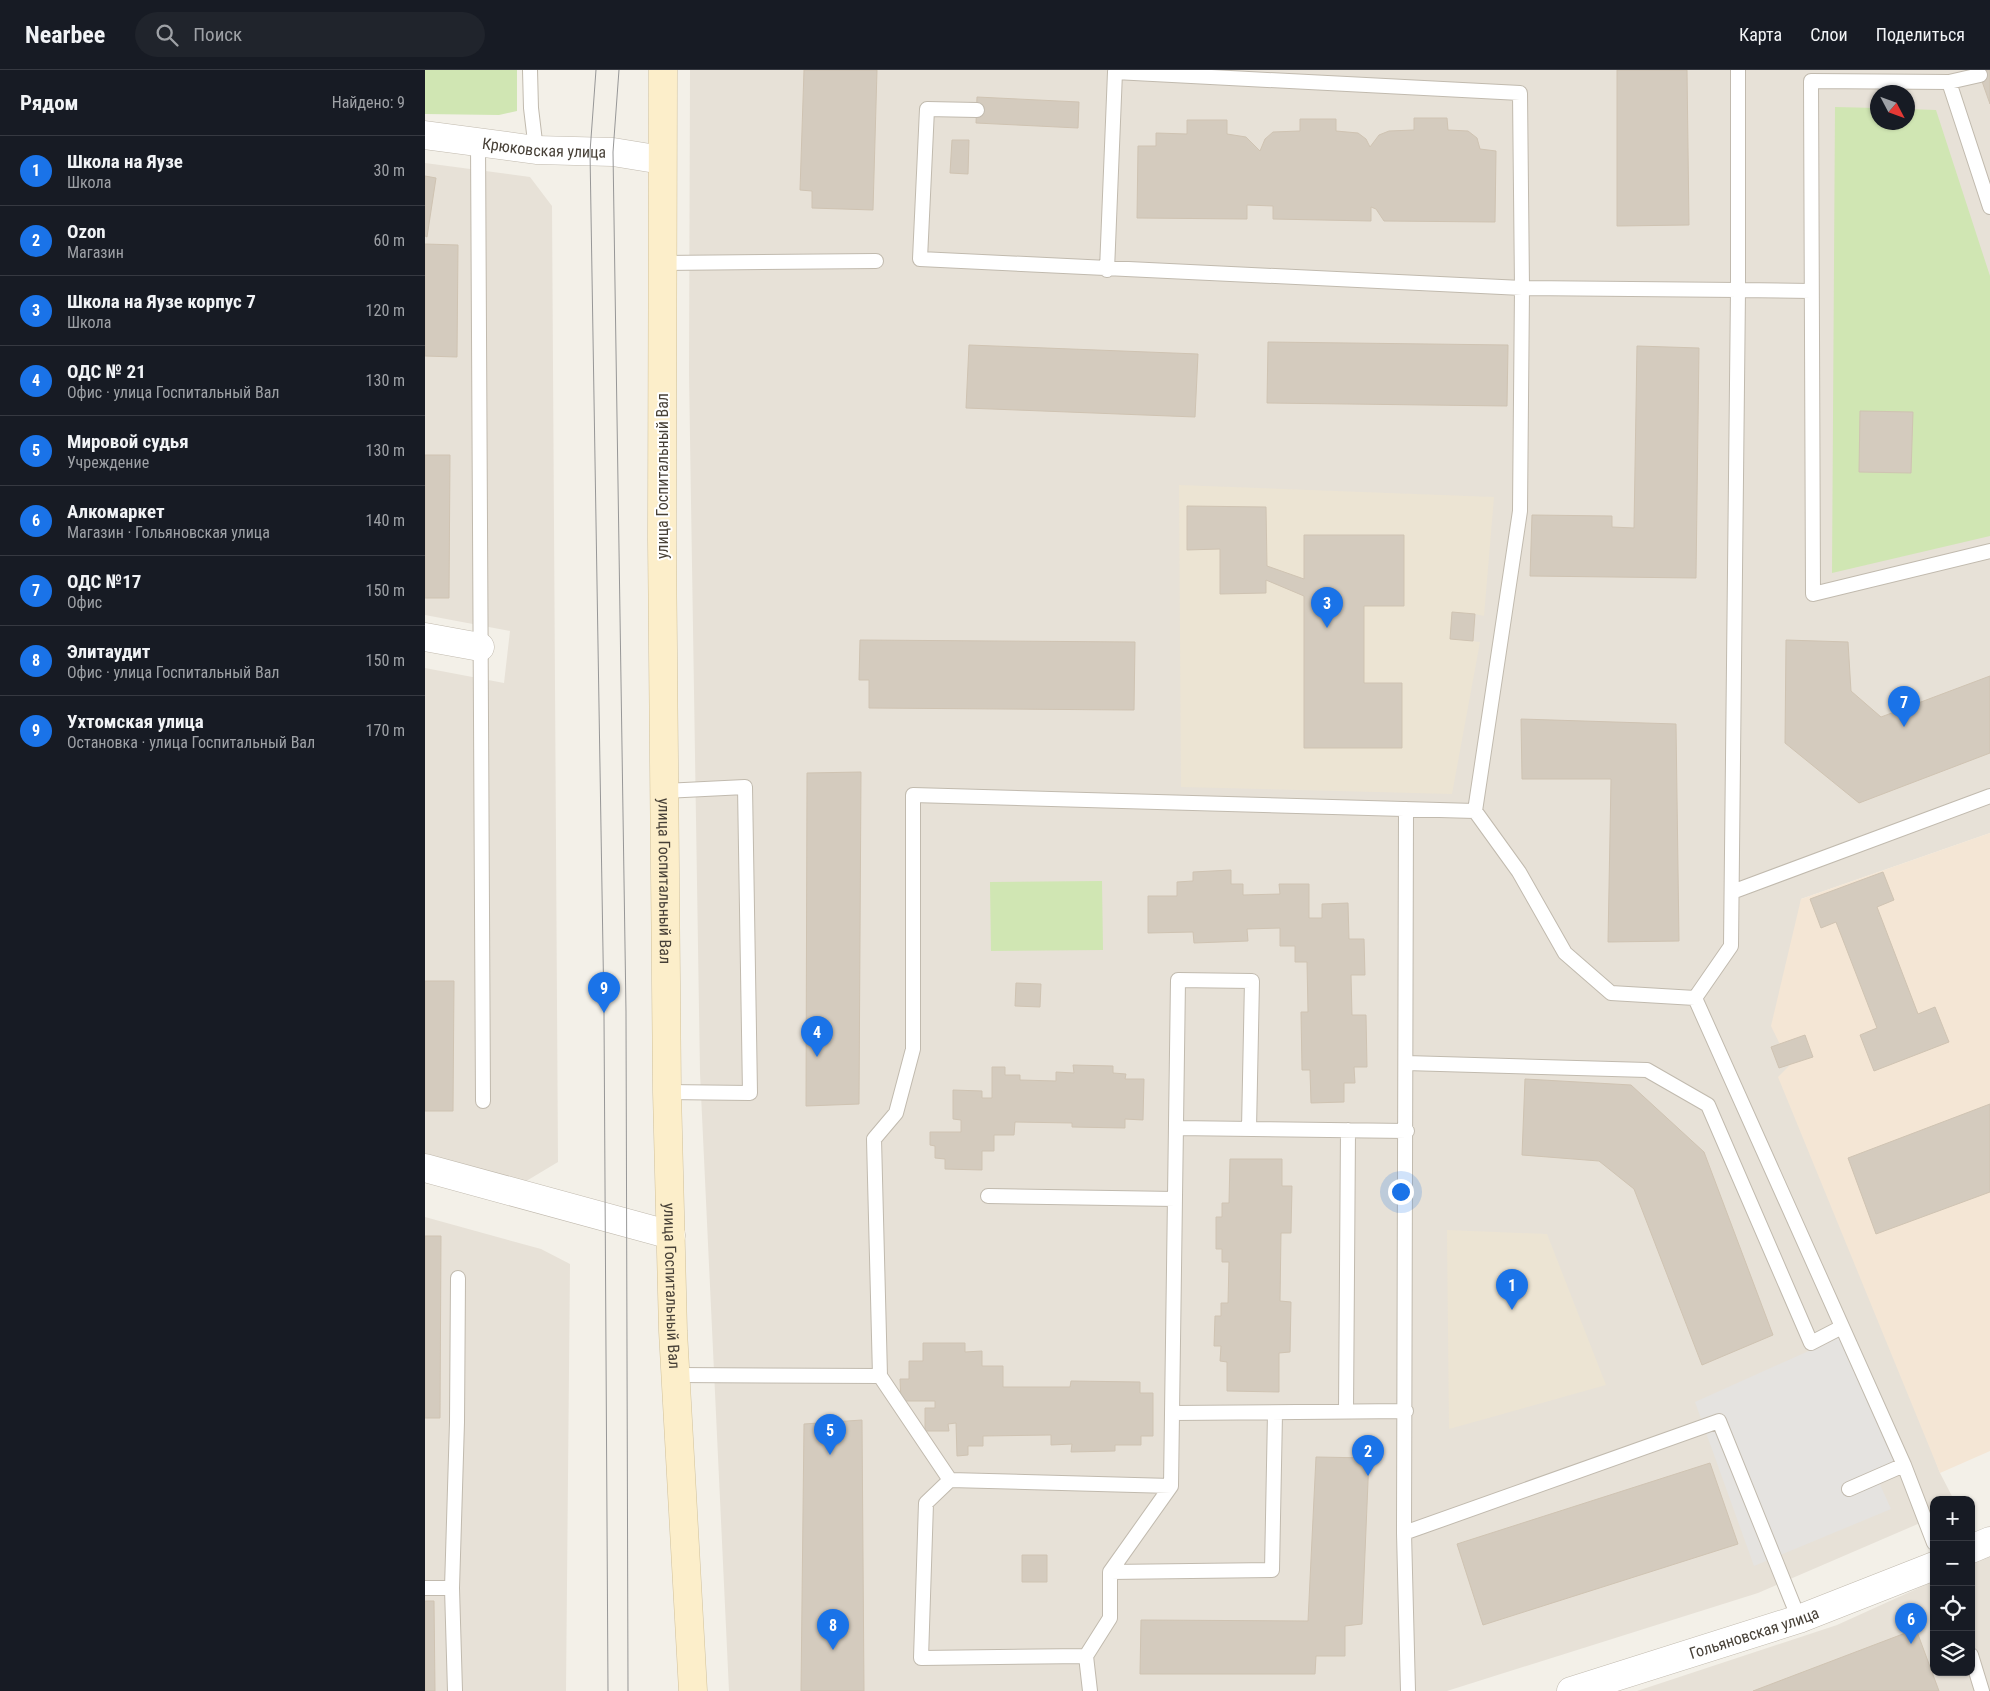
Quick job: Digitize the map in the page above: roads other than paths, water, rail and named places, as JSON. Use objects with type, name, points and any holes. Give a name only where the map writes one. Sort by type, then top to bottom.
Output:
[{"type":"main road","name":"улица Госпитальный Вал","points":[[663,70],[664,791],[667,1092],[675,1375],[693,1691]]},
{"type":"street","name":"Крюковская улица","points":[[425,135],[536,150],[613,152],[662,160]]},
{"type":"street","points":[[425,637],[479,647]]},
{"type":"street","points":[[425,1168],[671,1235]]},
{"type":"street","points":[[1975,1547],[1990,1541]]},
{"type":"street","name":"Гольяновская улица","points":[[1571,1691],[1799,1619],[1930,1568]]},
{"type":"lane","points":[[530,70],[531,108],[536,150]]},
{"type":"lane","points":[[1695,998],[1731,946],[1738,290],[1738,70]]},
{"type":"lane","points":[[1107,270],[1115,72],[1520,92],[1522,288],[1520,511],[1475,811],[1519,872],[1565,953],[1611,993],[1695,998]]},
{"type":"lane","points":[[1980,75],[1949,82],[1811,81],[1813,594],[1990,551]]},
{"type":"lane","points":[[1949,82],[1990,207]]},
{"type":"lane","points":[[977,110],[927,108],[920,259],[1107,270],[1522,288],[1811,291]]},
{"type":"lane","points":[[478,142],[479,647],[483,1102]]},
{"type":"lane","points":[[662,264],[876,261]]},
{"type":"lane","points":[[664,791],[745,787],[750,1093],[667,1092]]},
{"type":"lane","points":[[950,1480],[880,1376],[875,1139],[896,1113],[913,1049],[913,795],[1475,811]]},
{"type":"lane","points":[[1732,892],[1990,796]]},
{"type":"lane","points":[[1406,809],[1407,1131],[1404,1533],[1408,1691]]},
{"type":"lane","points":[[1090,1691],[1086,1656],[1110,1618],[1110,1572],[1171,1486],[1178,980],[1252,981],[1249,1129]]},
{"type":"lane","points":[[1695,998],[1904,1465],[1934,1541]]},
{"type":"lane","points":[[1406,1063],[1647,1070],[1708,1105],[1811,1343],[1843,1327]]},
{"type":"lane","points":[[1176,1128],[1407,1131]]},
{"type":"lane","points":[[1346,1412],[1348,1130]]},
{"type":"lane","points":[[988,1196],[1175,1199]]},
{"type":"lane","points":[[455,1691],[452,1588],[457,1422],[458,1278]]},
{"type":"lane","points":[[675,1375],[880,1376]]},
{"type":"lane","points":[[1172,1413],[1406,1411]]},
{"type":"lane","points":[[1110,1572],[1272,1570],[1275,1413]]},
{"type":"lane","points":[[1404,1533],[1719,1421],[1799,1619]]},
{"type":"lane","points":[[1849,1489],[1904,1465]]},
{"type":"lane","points":[[1086,1656],[921,1658],[926,1502],[950,1480],[1171,1486]]},
{"type":"lane","points":[[425,1588],[452,1588]]},
{"type":"lane","points":[[1975,1668],[1982,1691]]},
{"type":"tram line","points":[[596,70],[590,152],[604,1013],[608,1691]]},
{"type":"tram line","points":[[619,70],[613,152],[626,1012],[628,1691]]},
{"type":"place","name":"Школа на Яузе корпус 7","points":[[1327,628]]},
{"type":"place","name":"ОДС №17","points":[[1904,727]]},
{"type":"place","name":"Ухтомская улица","points":[[604,1013]]},
{"type":"place","name":"ОДС № 21","points":[[817,1057]]},
{"type":"place","name":"Школа на Яузе","points":[[1512,1310]]},
{"type":"place","name":"Мировой судья","points":[[830,1455]]},
{"type":"place","name":"Ozon","points":[[1368,1476]]},
{"type":"place","name":"Алкомаркет","points":[[1911,1644]]},
{"type":"place","name":"Элитаудит","points":[[833,1650]]}]
